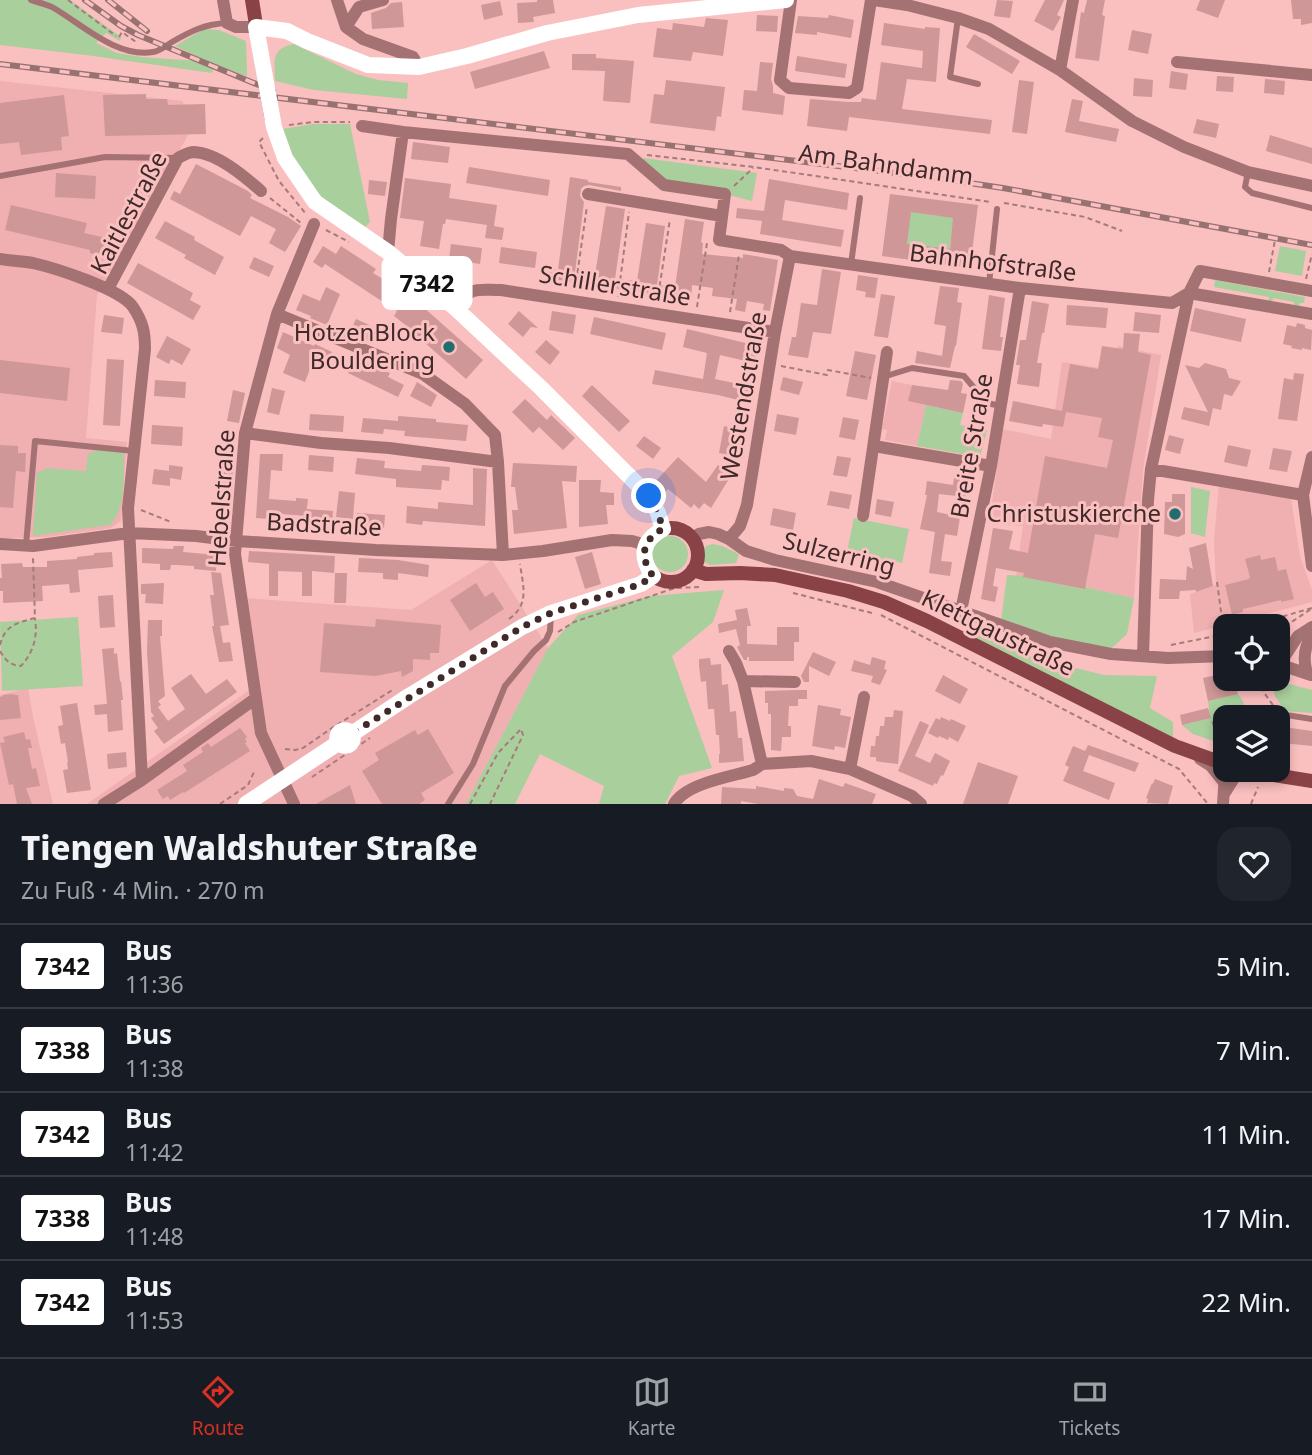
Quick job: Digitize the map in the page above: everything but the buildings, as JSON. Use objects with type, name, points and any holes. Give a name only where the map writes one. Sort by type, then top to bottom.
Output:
[{"type":"main road","points":[[252,0],[273,122],[285,158],[315,202],[388,252],[453,306],[541,388],[626,479],[649,496],[663,529]]},
{"type":"main road","points":[[670,528],[679,529],[692,537],[698,551],[693,570],[685,578],[675,582],[653,576],[644,560],[646,545],[653,534],[670,528]]},
{"type":"main road","name":"Klettgaustraße","points":[[693,570],[706,574],[775,575],[884,602],[927,621],[1111,715],[1213,760]]},
{"type":"main road","points":[[246,804],[409,696],[522,627],[551,613],[641,584],[653,576]]},
{"type":"main road","points":[[1290,778],[1312,781]]},
{"type":"street","points":[[223,0],[227,23],[236,27],[287,31],[368,65],[419,67],[547,33],[638,15],[789,0],[780,80],[789,88],[849,93],[857,88],[872,0],[907,5],[989,29],[1060,70],[1132,121],[1184,147],[1248,172],[1312,186]]},
{"type":"street","points":[[337,0],[346,27],[363,39],[413,57],[419,67]]},
{"type":"street","points":[[346,27],[359,7],[383,0]]},
{"type":"street","points":[[1060,70],[1073,0]]},
{"type":"street","points":[[1177,62],[1312,75]]},
{"type":"street","points":[[362,126],[628,154],[664,185],[725,194],[719,240],[781,250],[790,256]]},
{"type":"street","points":[[388,252],[403,132]]},
{"type":"street","name":"Kaitlestraße","points":[[142,780],[128,508],[145,331],[132,305],[107,289],[178,158],[191,152],[206,154],[239,172],[261,191]]},
{"type":"street","points":[[588,194],[722,216]]},
{"type":"street","name":"Hebelstraße","points":[[294,804],[261,733],[234,554],[245,433],[277,314],[313,227]]},
{"type":"street","name":"Bahnhofstraße","points":[[790,256],[1020,288],[1172,303],[1189,293],[1312,314]]},
{"type":"street","name":"Westendstraße","points":[[729,539],[740,526],[747,505],[790,256]]},
{"type":"street","points":[[0,260],[33,263],[107,289]]},
{"type":"street","points":[[1143,656],[1151,469],[1189,293],[1200,271],[1309,291]]},
{"type":"street","name":"Breite Straße","points":[[961,611],[991,466],[1020,288]]},
{"type":"street","name":"Schillerstraße","points":[[453,306],[473,290],[501,290],[775,332]]},
{"type":"street","points":[[277,314],[423,374],[465,404],[495,435],[503,555]]},
{"type":"street","points":[[863,516],[887,352]]},
{"type":"street","points":[[245,433],[498,461]]},
{"type":"street","points":[[874,446],[991,466]]},
{"type":"street","points":[[1312,460],[1303,495],[1312,566]]},
{"type":"street","points":[[1151,469],[1303,495]]},
{"type":"street","name":"Sulzerring","points":[[692,537],[709,532],[718,534],[746,551],[775,561],[877,582],[1050,642],[1111,654],[1168,658],[1213,656]]},
{"type":"street","name":"Badstraße","points":[[0,544],[29,546],[129,533],[376,550],[503,555],[612,540],[646,545]]},
{"type":"street","points":[[1290,647],[1297,636],[1312,627]]},
{"type":"street","points":[[1309,674],[1303,662],[1312,635]]},
{"type":"street","points":[[729,652],[743,681],[762,764]]},
{"type":"street","points":[[1290,668],[1309,674]]},
{"type":"street","points":[[743,681],[795,682]]},
{"type":"street","points":[[850,769],[864,697]]},
{"type":"street","points":[[104,804],[256,698]]},
{"type":"street","points":[[1194,754],[1211,766],[1224,787]]},
{"type":"street","points":[[674,804],[688,790],[753,770],[762,764],[811,761],[850,769],[912,796],[921,804]]},
{"type":"lane","points":[[31,0],[50,6],[120,49],[134,52],[161,50],[193,30],[211,24],[227,23]]},
{"type":"lane","points":[[958,18],[950,77],[978,83]]},
{"type":"lane","points":[[0,176],[105,157],[178,158]]},
{"type":"lane","points":[[1248,172],[1245,187],[1252,193],[1312,208]]},
{"type":"lane","points":[[851,266],[860,198]]},
{"type":"lane","points":[[989,284],[998,209]]},
{"type":"lane","points":[[883,379],[912,368],[964,376],[982,402],[1001,405]]},
{"type":"lane","points":[[29,546],[35,441],[134,450]]},
{"type":"lane","points":[[448,804],[473,764],[505,686],[546,640],[550,631],[551,613]]},
{"type":"lane","points":[[1290,716],[1312,719]]},
{"type":"path","points":[[68,0],[119,38],[122,32],[138,43]]},
{"type":"path","points":[[273,122],[351,122],[362,126]]},
{"type":"path","name":"Am Bahndamm","points":[[644,155],[754,167],[992,202]]},
{"type":"path","points":[[725,194],[754,167]]},
{"type":"path","points":[[261,191],[313,227]]},
{"type":"path","points":[[573,301],[588,194]]},
{"type":"path","points":[[616,308],[631,201]]},
{"type":"path","name":"Am Bahndamm","points":[[1006,204],[1084,217],[1122,231]]},
{"type":"path","points":[[659,294],[672,208]]},
{"type":"path","points":[[695,320],[708,239],[719,240]]},
{"type":"path","points":[[1269,273],[1275,240]]},
{"type":"path","points":[[728,325],[741,243]]},
{"type":"path","points":[[1309,291],[1307,275],[1312,254]]},
{"type":"path","points":[[1266,257],[1271,258]]},
{"type":"path","points":[[1307,275],[1312,276]]},
{"type":"path","points":[[770,364],[827,375],[828,370],[883,379]]},
{"type":"path","points":[[128,508],[141,510],[177,524],[187,536]]},
{"type":"path","points":[[0,651],[12,665],[21,666],[30,657],[34,646],[37,628],[29,546]]},
{"type":"path","points":[[509,619],[517,613],[524,599],[518,553]]},
{"type":"path","points":[[1217,582],[1222,614]]},
{"type":"path","points":[[546,640],[573,622],[668,590]]},
{"type":"path","points":[[789,592],[878,614],[1179,769],[1208,804]]},
{"type":"path","points":[[1290,614],[1312,608]]},
{"type":"path","points":[[1290,623],[1312,608]]},
{"type":"path","points":[[0,645],[2,635],[9,628],[16,623],[35,618]]},
{"type":"path","points":[[1168,658],[1170,646],[1213,637]]},
{"type":"path","points":[[285,749],[303,748],[401,685]]},
{"type":"path","points":[[1263,691],[1273,705]]},
{"type":"path","points":[[470,804],[498,753],[521,729],[523,735],[490,804]]},
{"type":"path","points":[[312,777],[374,735]]},
{"type":"path","points":[[220,804],[248,785],[254,772]]},
{"type":"path","points":[[1251,804],[1258,787]]},
{"type":"shaded area","points":[[0,81],[183,101],[188,135],[97,295],[86,438],[127,442],[121,521],[111,528],[0,541]]},
{"type":"shaded area","points":[[1118,346],[1161,355],[1143,470],[1134,598],[1086,587],[1085,589],[1016,577],[1023,526],[989,522],[1003,429],[1051,439],[1062,362],[1113,370]]},
{"type":"shaded area","points":[[892,381],[912,385],[909,401],[926,405],[917,446],[885,440],[887,430],[882,429]]},
{"type":"shaded area","points":[[1219,484],[1291,499],[1300,556],[1312,590],[1312,602],[1266,614],[1213,614],[1213,628],[1194,633],[1190,594],[1216,585],[1214,540]]},
{"type":"shaded area","points":[[492,560],[548,648],[466,804],[87,804],[251,689],[244,598],[411,610]]},
{"type":"shaded area","points":[[28,688],[53,804],[0,804],[0,695]]},
{"type":"green space","points":[[0,0],[70,0],[121,37],[120,41],[106,33],[96,43],[117,53],[199,61],[214,67],[212,73],[0,45]]},
{"type":"green space","points":[[204,29],[219,30],[246,41],[247,76],[224,69],[175,46]]},
{"type":"green space","points":[[294,44],[356,74],[378,80],[408,83],[407,99],[314,90],[275,81],[277,53]]},
{"type":"green space","points":[[313,124],[350,124],[370,222],[365,227],[326,201],[290,156],[283,129]]},
{"type":"green space","points":[[643,158],[757,173],[752,201],[664,185],[644,168]]},
{"type":"green space","points":[[911,209],[938,216],[954,214],[949,254],[928,247],[906,248]]},
{"type":"green space","points":[[1280,246],[1306,251],[1302,276],[1275,271]]},
{"type":"green space","points":[[1215,280],[1305,297],[1304,303],[1299,306],[1294,305],[1294,302],[1273,298],[1272,302],[1268,302],[1269,297],[1214,287]]},
{"type":"green space","points":[[926,405],[963,413],[960,425],[987,430],[980,457],[917,446]]},
{"type":"green space","points":[[98,450],[124,453],[122,501],[110,525],[33,536],[37,473],[47,468],[86,471],[88,454]]},
{"type":"green space","points":[[1191,487],[1210,491],[1205,537],[1191,533]]},
{"type":"green space","points":[[854,518],[909,529],[902,563],[847,552]]},
{"type":"green space","points":[[670,536],[683,541],[688,554],[683,567],[670,572],[657,567],[652,554],[657,541]]},
{"type":"green space","points":[[713,544],[739,554],[736,563],[710,565],[703,561],[702,553],[706,546]]},
{"type":"green space","points":[[1007,575],[1134,598],[1127,634],[1112,648],[1069,641],[1001,621]]},
{"type":"green space","points":[[724,590],[713,622],[672,656],[712,768],[679,776],[665,804],[599,804],[604,786],[540,754],[515,804],[466,804],[548,648],[578,615],[650,596]]},
{"type":"green space","points":[[78,617],[83,686],[2,691],[0,622]]},
{"type":"green space","points":[[969,632],[1039,659],[1104,675],[1157,676],[1150,708],[1173,722],[1173,737],[965,638]]},
{"type":"green space","points":[[1290,684],[1312,690],[1312,713],[1290,711],[1290,705],[1281,705],[1274,691],[1290,691]]},
{"type":"green space","points":[[1238,694],[1244,705],[1213,705],[1213,741],[1193,734],[1182,725],[1210,718],[1208,701]]},
{"type":"railway","points":[[85,0],[138,35],[273,91]]},
{"type":"railway","points":[[108,0],[147,31]]},
{"type":"railway","points":[[0,64],[929,177],[1003,188],[1312,245]]},
{"type":"bus line","name":"7342","points":[[246,804],[409,696],[522,627],[551,613],[641,584],[653,576],[644,560],[646,545],[653,534],[663,529],[649,496],[541,388],[421,277],[315,202],[285,158],[274,127],[256,27],[287,31],[368,65],[419,67],[547,33],[638,15],[786,0]]},
{"type":"place","name":"HotzenBlock Bouldering","points":[[449,347]]},
{"type":"place","name":"Christuskierche","points":[[1175,514]]},
{"type":"route","points":[[345,738],[539,618],[641,584],[653,576],[644,560],[644,550],[653,534],[663,529],[649,496]]}]
